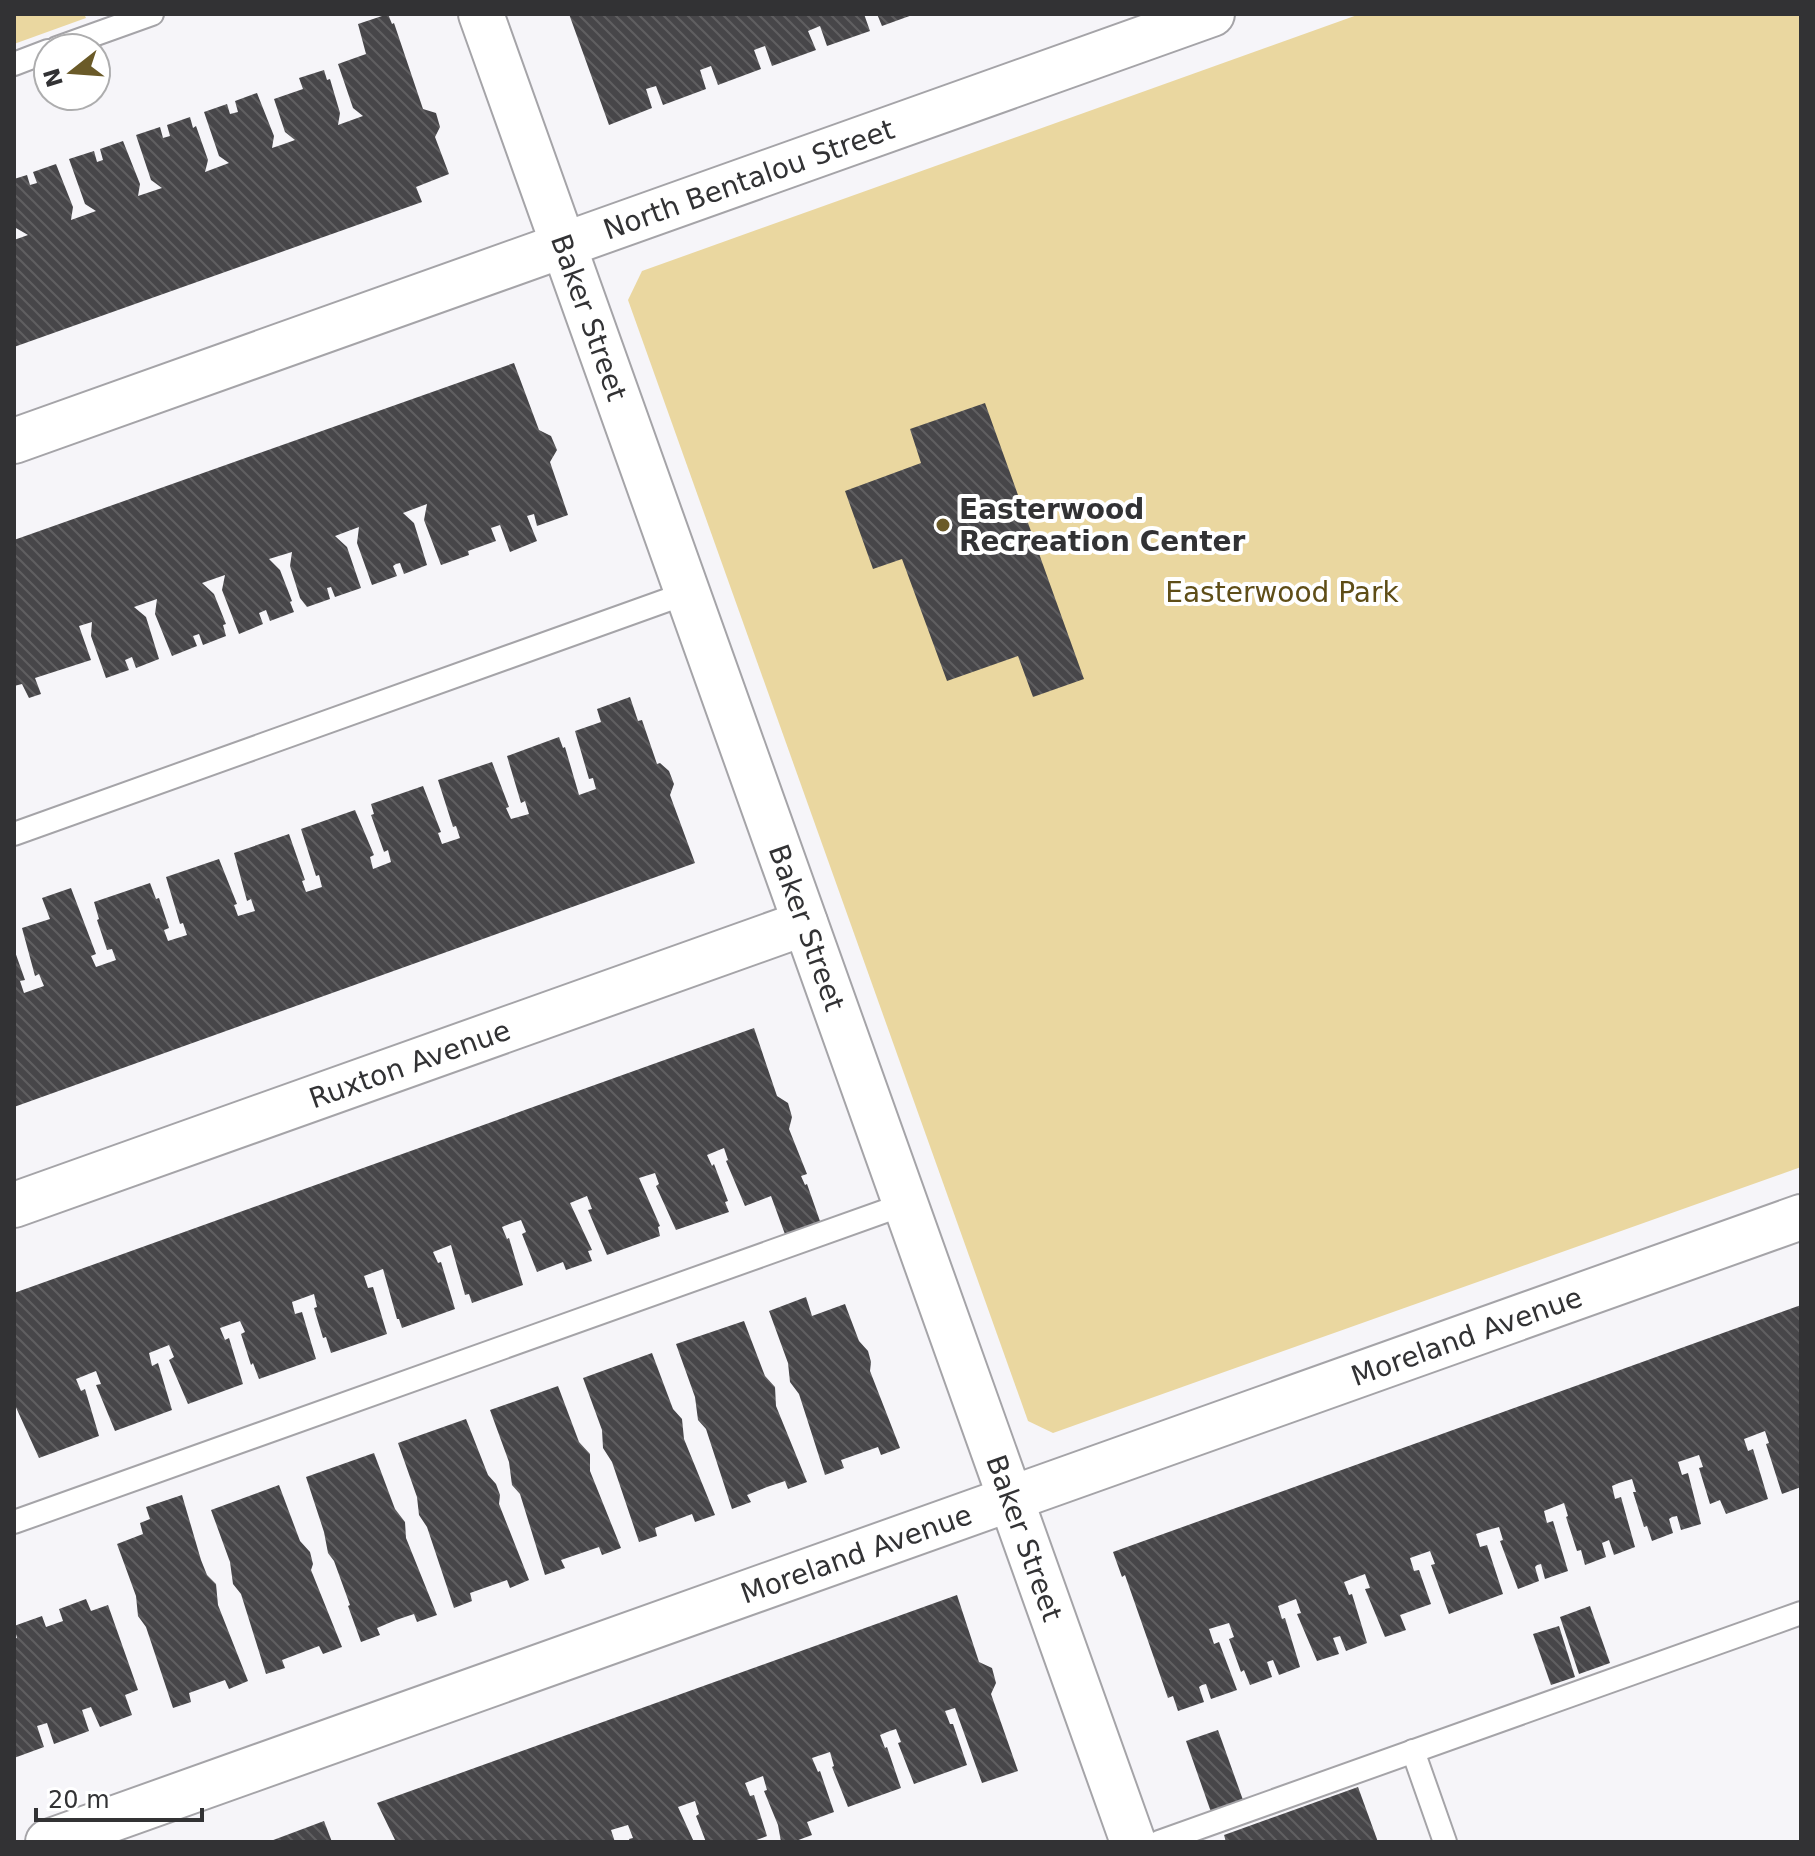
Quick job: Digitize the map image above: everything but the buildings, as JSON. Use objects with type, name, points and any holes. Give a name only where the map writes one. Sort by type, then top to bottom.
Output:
[{"type":"street","name":"Baker Street","points":[[481,14],[1133,1842]]},
{"type":"street","name":"North Bentalou Street","points":[[14,441],[1212,14]]},
{"type":"street","name":"Ruxton Avenue","points":[[14,1205],[805,923]]},
{"type":"street","name":"Moreland Avenue","points":[[48,1842],[1801,1217]]},
{"type":"lane","points":[[86,32],[104,22],[152,14]]},
{"type":"lane","points":[[14,834],[687,593]]},
{"type":"lane","points":[[14,1522],[905,1204]]},
{"type":"lane","points":[[1159,1842],[1801,1613]]},
{"type":"lane","points":[[1413,1751],[1445,1842]]},
{"type":"green space","points":[[14,14],[84,14],[86,18],[47,32],[32,32],[32,38],[14,44]]},
{"type":"green space","name":"Easterwood Park","points":[[1360,14],[1801,14],[1801,1167],[1053,1433],[1028,1421],[628,300],[642,271]]},
{"type":"place","name":"Easterwood Recreation Center","points":[[943,525]]}]
